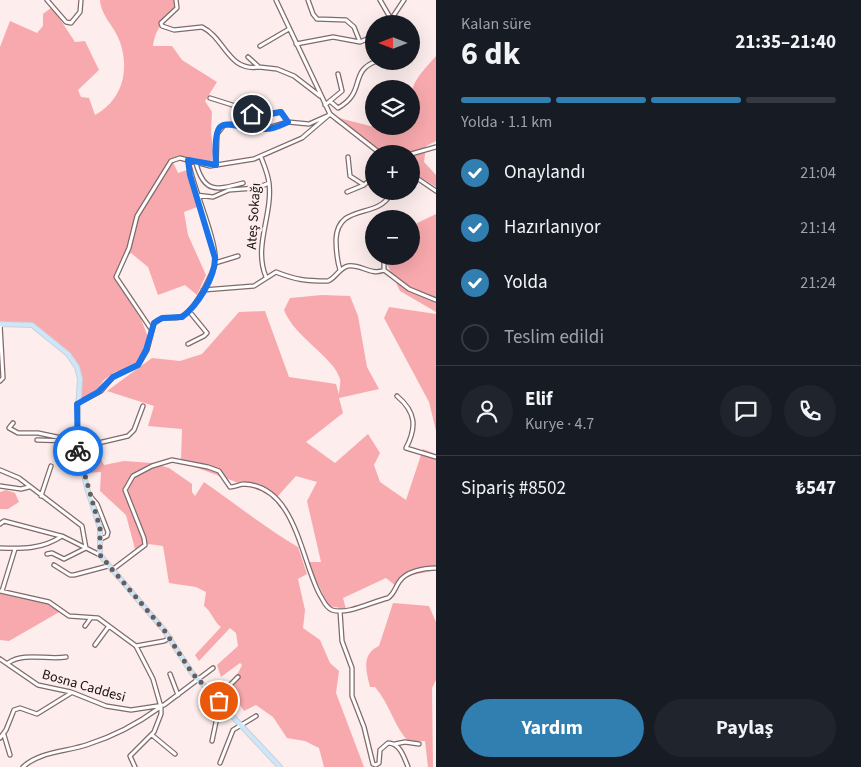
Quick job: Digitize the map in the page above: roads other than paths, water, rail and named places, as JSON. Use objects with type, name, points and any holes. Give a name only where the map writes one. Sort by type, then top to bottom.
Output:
[{"type":"main road","points":[[0,324],[32,325],[68,354],[79,372],[76,441],[89,495],[98,520],[101,539],[100,555],[111,571],[170,638],[198,680],[280,767]]},
{"type":"street","points":[[47,0],[66,22],[71,23],[80,12],[81,0]]},
{"type":"street","points":[[176,0],[177,8],[161,23],[162,26],[174,30],[202,27],[233,60],[250,69],[259,68],[284,71],[321,96]]},
{"type":"street","points":[[276,0],[296,44],[310,69],[329,115],[369,145]]},
{"type":"street","points":[[308,0],[312,14],[317,19],[342,18],[351,23],[360,42]]},
{"type":"street","points":[[380,0],[389,15]]},
{"type":"street","points":[[393,15],[404,0]]},
{"type":"street","points":[[260,46],[289,29]]},
{"type":"street","points":[[296,44],[333,37],[360,42],[365,40]]},
{"type":"street","points":[[248,57],[259,68]]},
{"type":"street","points":[[331,102],[338,108],[350,100],[356,90],[362,70],[365,67]]},
{"type":"street","points":[[325,105],[331,102],[342,89],[338,74]]},
{"type":"street","points":[[210,98],[242,108],[255,115],[281,112],[288,122]]},
{"type":"street","points":[[216,165],[216,134],[224,125],[233,124],[264,130],[288,122],[309,124],[329,115]]},
{"type":"street","points":[[151,329],[118,282],[117,274],[130,248],[137,216],[168,164],[176,159],[216,165],[261,157],[302,138],[329,115]]},
{"type":"street","points":[[420,151],[436,147]]},
{"type":"street","name":"Ateş Sokağı","points":[[261,157],[269,183],[262,244],[263,268],[266,277]]},
{"type":"street","points":[[348,157],[350,176],[364,185]]},
{"type":"street","points":[[77,404],[98,392],[113,377],[138,365],[146,350],[154,323],[159,318],[182,317],[203,290],[215,263],[211,239],[196,195],[188,160]]},
{"type":"street","points":[[196,162],[199,174],[207,185],[221,188],[243,182]]},
{"type":"street","points":[[420,180],[436,190]]},
{"type":"street","points":[[196,195],[213,197],[229,190],[257,188],[269,183]]},
{"type":"street","points":[[346,192],[364,185]]},
{"type":"street","points":[[340,270],[336,246],[337,230],[341,222],[354,214],[374,209],[387,200]]},
{"type":"street","points":[[215,263],[238,256]]},
{"type":"street","points":[[384,265],[384,270]]},
{"type":"street","points":[[203,290],[254,286],[276,272],[286,278],[304,282],[328,281],[340,270],[351,266],[369,272],[384,270],[409,289],[436,300]]},
{"type":"street","points":[[188,311],[207,333],[188,344]]},
{"type":"street","points":[[0,324],[3,378],[0,381]]},
{"type":"street","points":[[397,396],[407,406],[413,421],[414,433],[406,448],[436,458]]},
{"type":"street","points":[[77,448],[128,436],[134,430],[143,406]]},
{"type":"street","points":[[13,424],[9,428],[13,432],[38,433],[76,441]]},
{"type":"street","points":[[37,440],[76,441]]},
{"type":"street","points":[[111,571],[144,545],[144,538],[125,490],[133,476],[152,466],[177,460],[218,471],[230,487],[244,484],[272,494],[292,520],[314,584],[327,607],[340,611],[388,598],[402,579],[419,570],[436,568]]},
{"type":"street","points":[[41,496],[51,466]]},
{"type":"street","points":[[0,470],[19,478],[82,526],[86,548]]},
{"type":"street","points":[[0,486],[21,489],[30,487]]},
{"type":"street","points":[[89,495],[97,504],[108,532],[107,536],[101,539]]},
{"type":"street","points":[[0,524],[4,521],[15,522],[62,536],[100,555]]},
{"type":"street","points":[[0,548],[15,549],[52,543],[62,536]]},
{"type":"street","points":[[47,554],[64,559],[86,548]]},
{"type":"street","points":[[15,549],[1,591],[49,602],[69,616],[98,618],[136,646],[149,671],[161,707],[158,726],[130,756],[134,767]]},
{"type":"street","points":[[54,566],[65,573],[74,575],[108,566]]},
{"type":"street","points":[[340,611],[342,640],[352,668],[352,696],[364,728],[372,764],[376,766],[379,763],[380,750],[388,743],[405,742],[419,744]]},
{"type":"street","points":[[85,626],[90,618]]},
{"type":"street","points":[[95,645],[110,626]]},
{"type":"street","points":[[136,646],[164,641],[170,638]]},
{"type":"street","points":[[8,663],[25,657],[53,659],[66,657]]},
{"type":"street","name":"Bosna Caddesi","points":[[1,660],[38,685],[72,692],[98,704],[138,710],[161,707]]},
{"type":"street","points":[[23,767],[36,757],[89,744],[115,734],[161,707],[213,668]]},
{"type":"street","points":[[170,674],[178,694]]},
{"type":"street","points":[[219,701],[226,689],[238,677]]},
{"type":"street","points":[[0,738],[4,735],[14,710],[20,708],[37,714],[72,692]]},
{"type":"street","points":[[212,741],[216,722],[226,708]]},
{"type":"street","points":[[220,763],[228,738],[240,725],[256,716]]},
{"type":"street","points":[[152,734],[174,754]]},
{"type":"street","points":[[4,735],[10,755]]},
{"type":"street","points":[[395,744],[408,767]]}]
